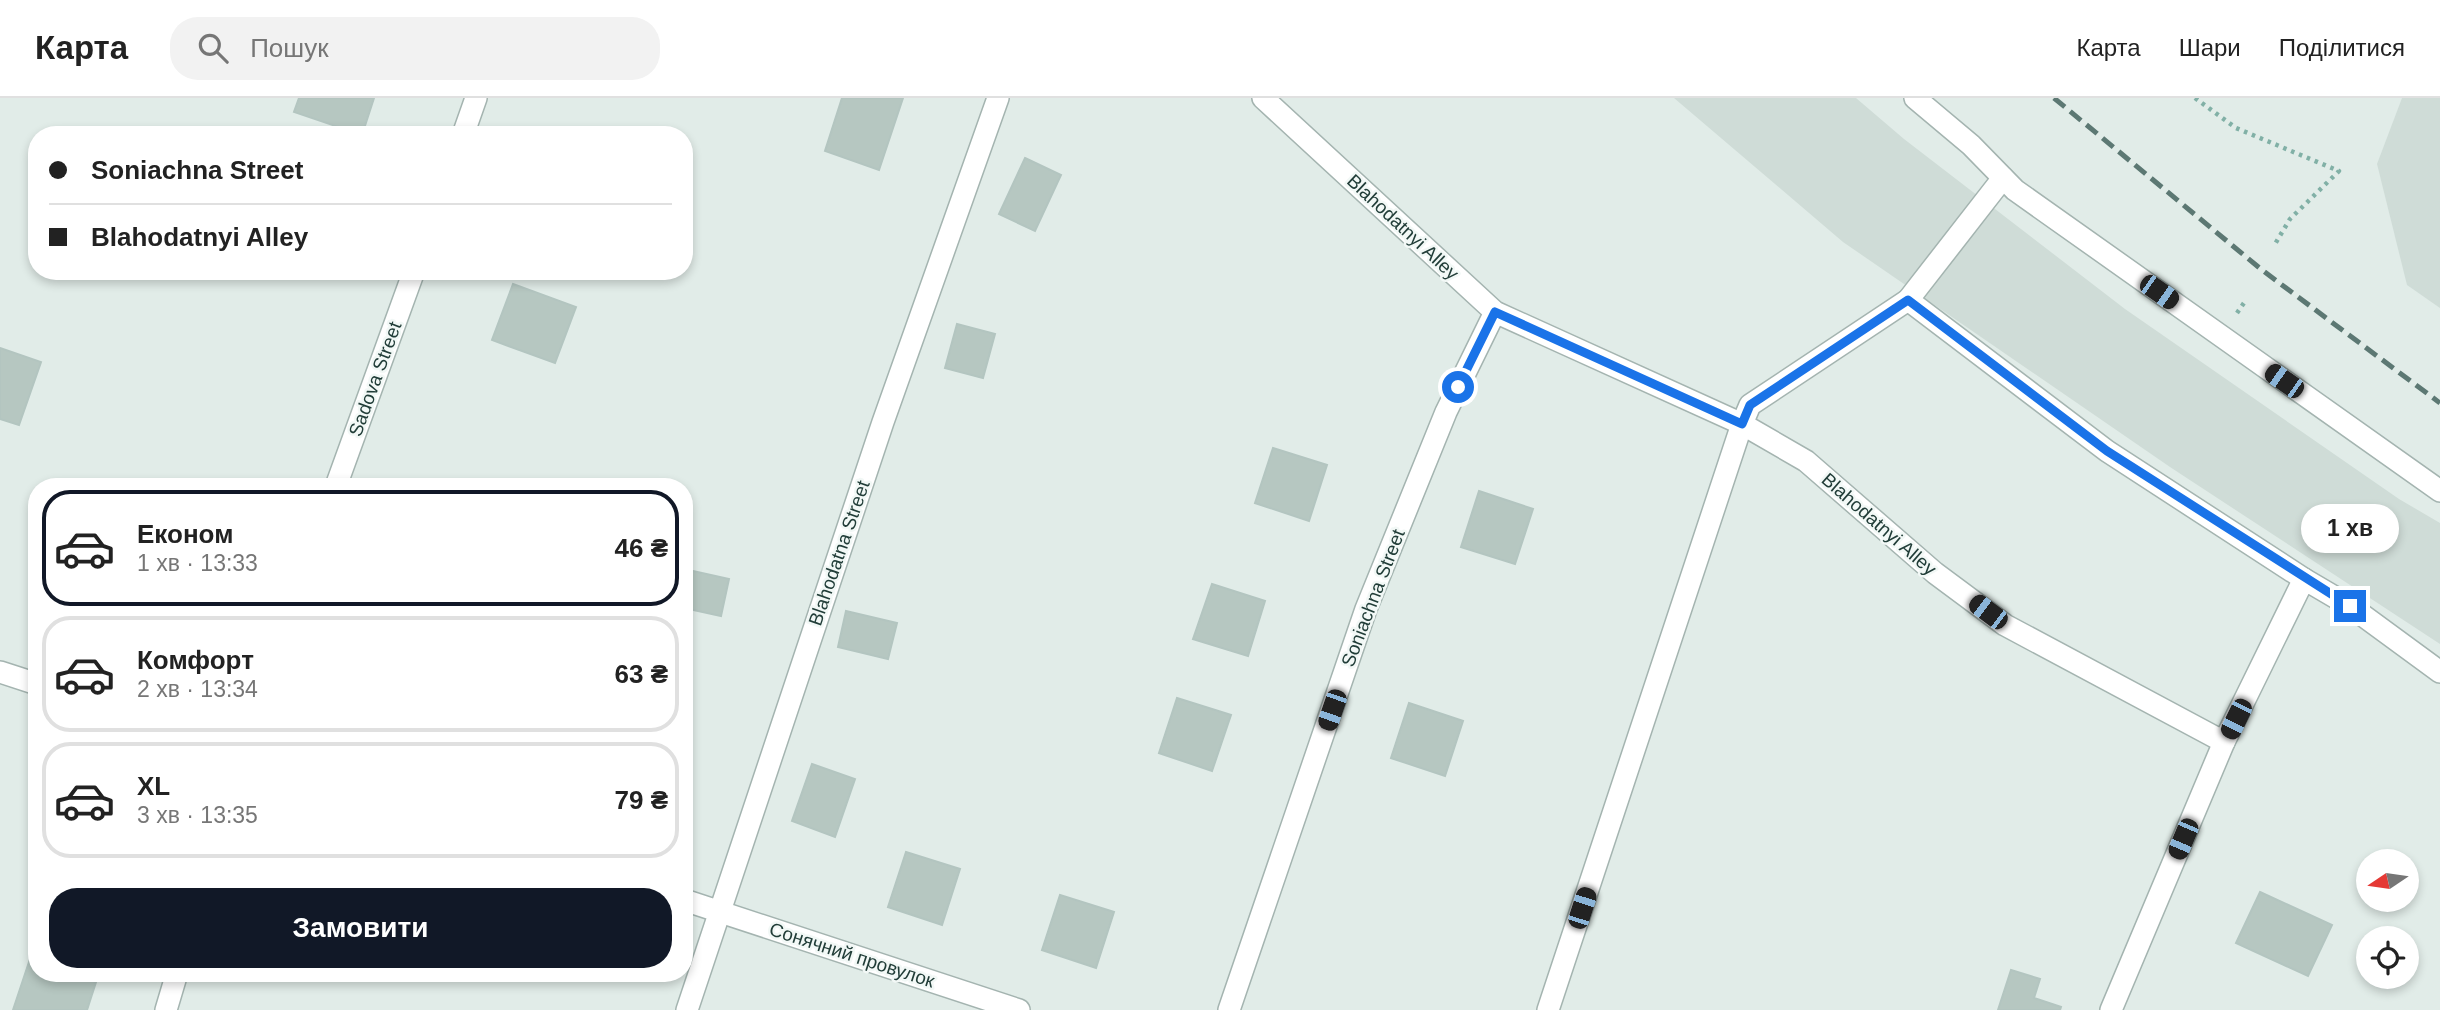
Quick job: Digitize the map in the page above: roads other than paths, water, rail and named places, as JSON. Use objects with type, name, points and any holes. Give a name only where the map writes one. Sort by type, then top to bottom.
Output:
[{"type":"street","points":[[466,126],[476,98]]},
{"type":"street","name":"Blahodatna Street","points":[[687,1010],[883,422],[998,98]]},
{"type":"street","name":"Blahodatnyi Alley","points":[[1263,98],[1495,312],[1742,424],[1806,461],[1935,573],[2005,625],[2224,742]]},
{"type":"street","points":[[1914,98],[1971,145],[2015,190],[2440,491]]},
{"type":"street","points":[[1548,1010],[1750,405],[1908,300],[2003,178]]},
{"type":"street","name":"Sadova Street","points":[[340,478],[411,280]]},
{"type":"street","points":[[1908,300],[2107,451],[2350,606],[2440,672]]},
{"type":"street","name":"Soniachna Street","points":[[1229,1010],[1366,610],[1446,412],[1495,312]]},
{"type":"street","points":[[2111,1010],[2224,742],[2304,579]]},
{"type":"street","points":[[0,672],[28,681]]},
{"type":"street","name":"Сонячний провулок","points":[[693,903],[1019,1010]]},
{"type":"street","points":[[166,1010],[174,982]]},
{"type":"railway","points":[[2054,98],[2262,270],[2440,403]]}]
